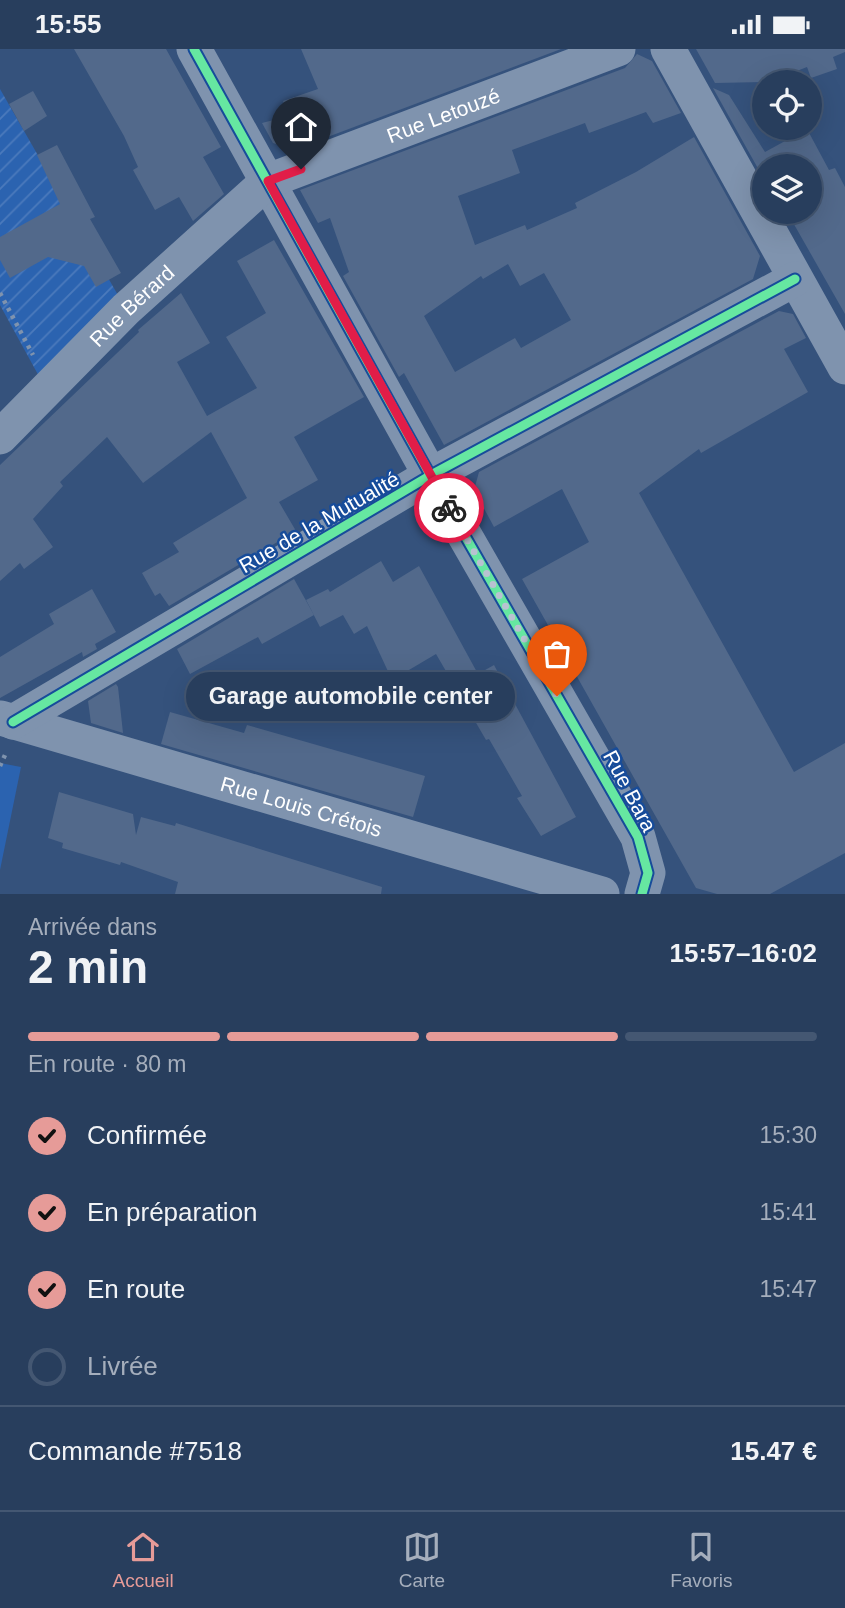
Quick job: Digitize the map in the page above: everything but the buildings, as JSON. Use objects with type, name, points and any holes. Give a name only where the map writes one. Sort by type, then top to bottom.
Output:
[{"type":"street","name":"Rue Bara","points":[[194,49],[431,475],[638,837],[648,873],[642,894]]},
{"type":"street","name":"Rue Letouzé","points":[[268,181],[618,49]]},
{"type":"street","points":[[668,49],[845,367]]},
{"type":"street","name":"Rue Bérard","points":[[0,436],[126,309],[268,181]]},
{"type":"street","name":"Rue de la Mutualité","points":[[6,720],[431,475],[795,279]]},
{"type":"street","name":"Rue Louis Crétois","points":[[6,720],[602,894]]},
{"type":"path","points":[[0,293],[50,387]]},
{"type":"shaded area","points":[[0,89],[119,297],[41,380],[0,305]]},
{"type":"shaded area","points":[[0,763],[21,767],[0,870]]},
{"type":"cycle path","points":[[194,49],[438,489],[638,837],[648,873],[642,894]]},
{"type":"cycle path","points":[[13,722],[431,475],[795,279]]},
{"type":"way so far","points":[[449,508],[557,696]]},
{"type":"place","name":"Garage automobile center","points":[[557,696]]},
{"type":"route","points":[[301,169],[268,181],[449,508]]}]
